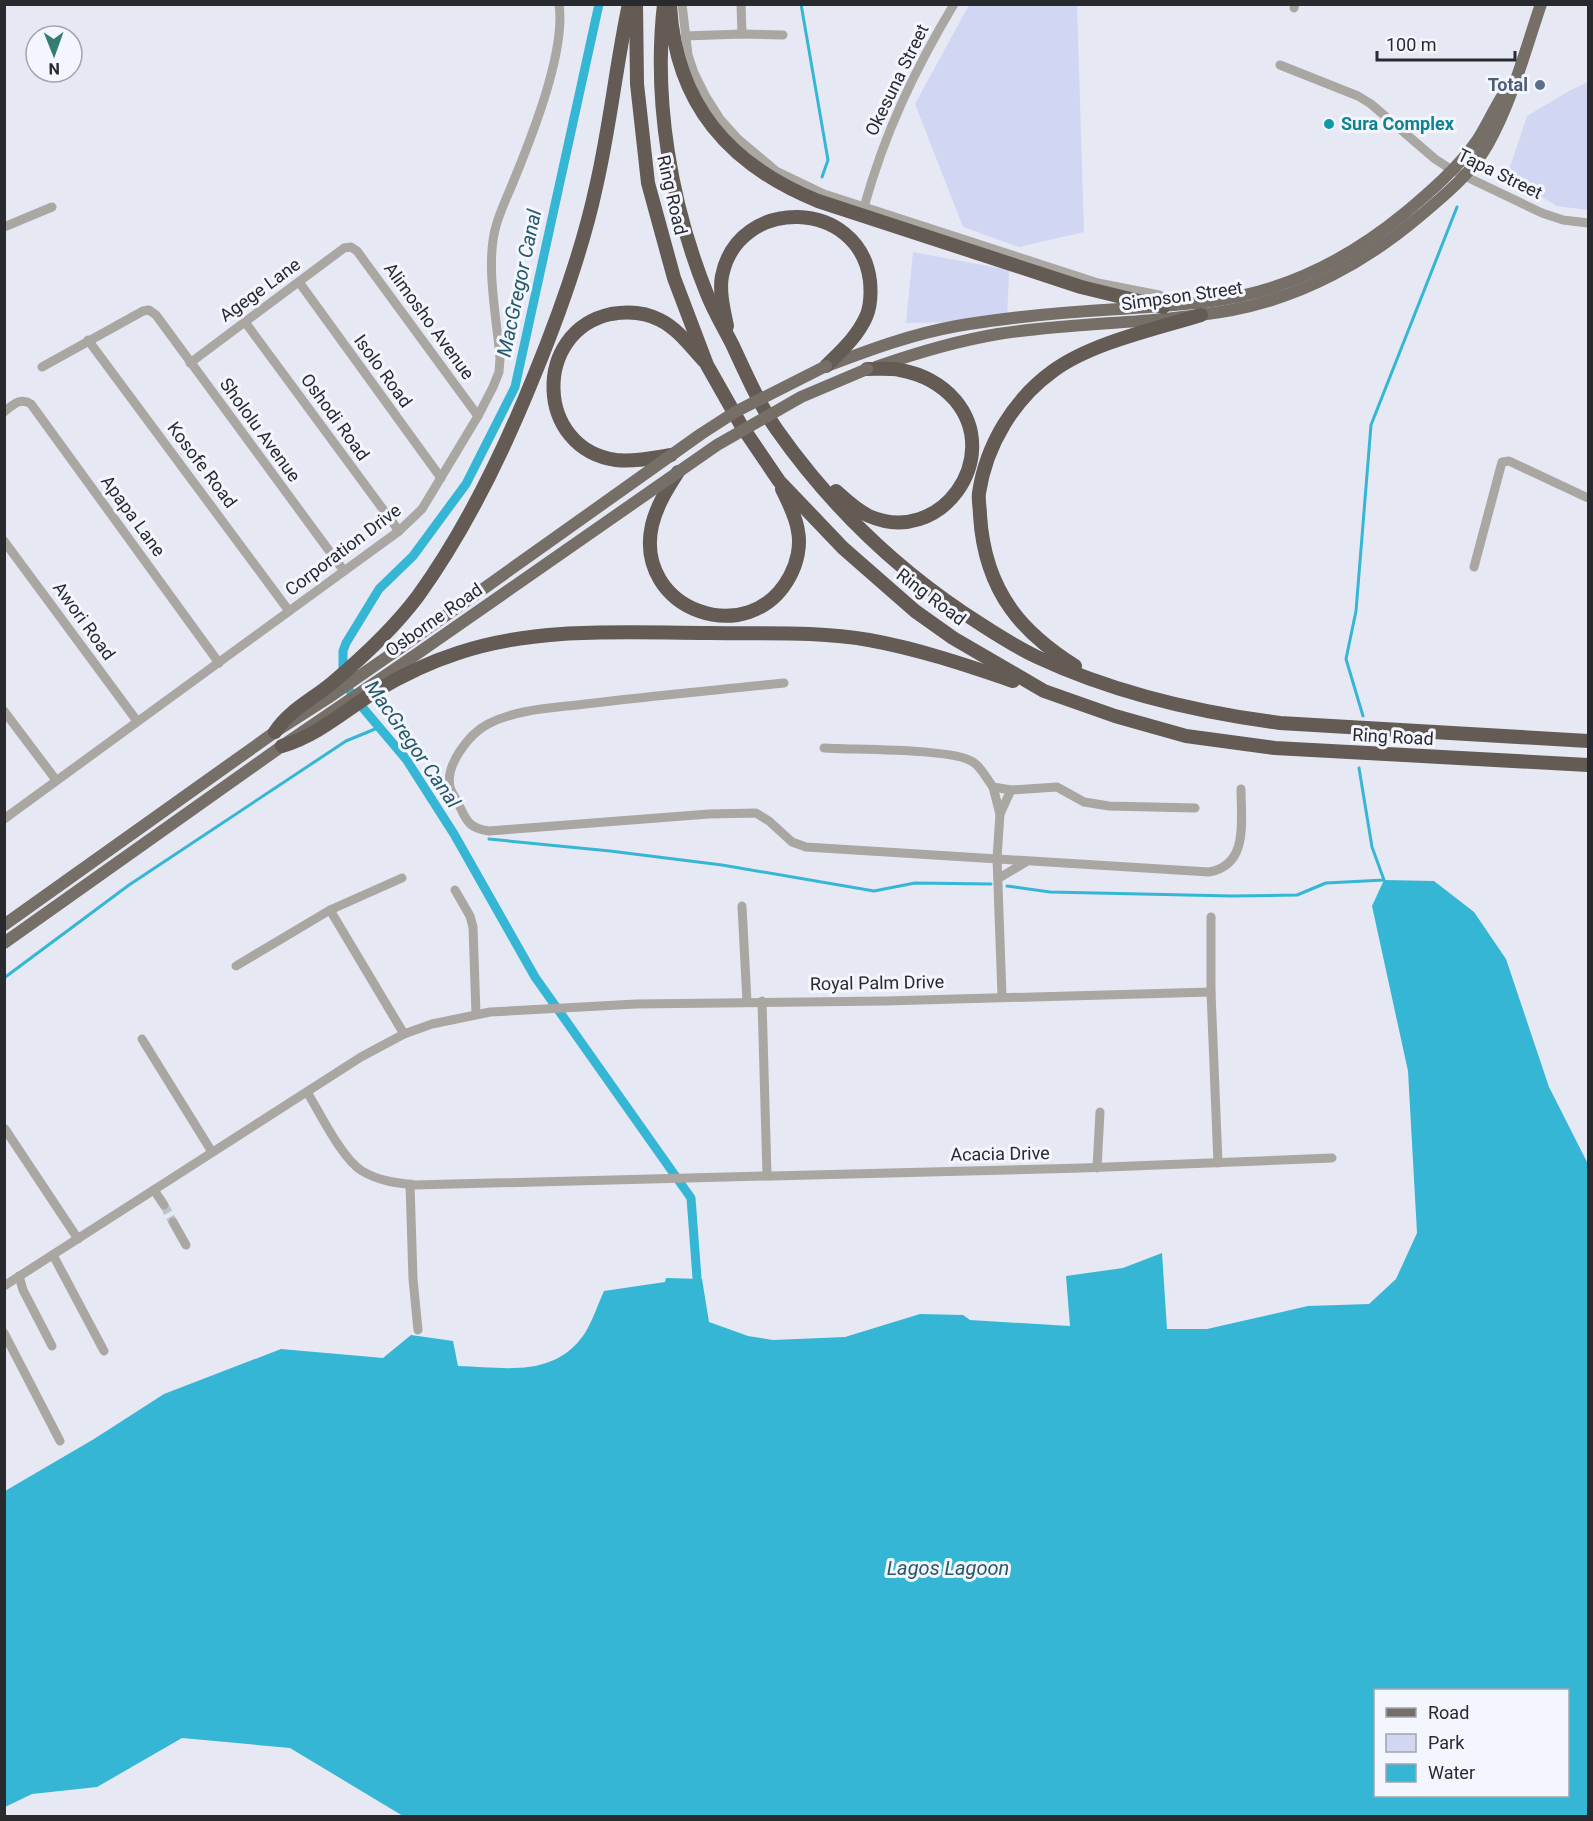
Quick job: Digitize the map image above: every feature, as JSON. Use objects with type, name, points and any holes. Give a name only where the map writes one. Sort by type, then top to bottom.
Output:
[{"type":"highway","points":[[275,732],[282,720],[325,695],[361,667],[417,596],[449,550],[492,474],[524,403],[561,307],[588,221],[629,4]]},
{"type":"highway","name":"Ring Road","points":[[636,4],[637,84],[648,183],[674,278],[708,365],[741,425],[779,481],[843,548],[915,611],[953,638],[1044,691],[1124,719],[1186,736],[1265,747],[1345,753],[1588,765]]},
{"type":"highway","name":"Ring Road","points":[[664,4],[663,96],[675,190],[706,293],[746,375],[776,428],[867,537],[920,582],[943,600],[1035,656],[1099,682],[1163,702],[1229,716],[1345,729],[1588,741]]},
{"type":"highway","points":[[670,4],[675,47],[691,93],[706,118],[744,159],[787,189],[1081,287],[1169,306]]},
{"type":"highway","points":[[731,343],[722,298],[721,279],[731,252],[755,228],[775,219],[788,216],[817,219],[844,233],[855,245],[865,261],[871,289],[867,315],[851,341],[826,366]]},
{"type":"highway","points":[[671,455],[636,461],[614,460],[588,450],[569,434],[555,407],[552,390],[555,368],[562,350],[572,335],[588,323],[603,316],[625,311],[651,316],[671,327],[708,365]]},
{"type":"highway","points":[[1099,682],[1039,640],[1010,609],[997,587],[981,541],[979,494],[987,463],[999,434],[1013,411],[1052,371],[1074,357],[1201,315]]},
{"type":"highway","points":[[813,475],[828,482],[848,503],[869,516],[887,521],[906,522],[938,511],[960,489],[971,461],[972,434],[963,411],[948,392],[931,379],[898,369],[867,369]]},
{"type":"highway","points":[[679,471],[663,496],[652,527],[652,558],[658,577],[666,590],[677,600],[709,615],[742,615],[761,608],[774,598],[790,577],[798,553],[799,533],[796,520],[779,481]]},
{"type":"highway","points":[[282,746],[301,741],[337,712],[375,687],[458,653],[496,642],[530,637],[612,633],[809,634],[867,640],[931,654],[1044,691]]},
{"type":"main road","name":"Simpson Street","points":[[867,369],[962,340],[1235,310],[1282,296],[1337,273],[1366,257],[1406,228],[1465,176],[1488,145],[1514,87],[1541,4]]},
{"type":"main road","name":"Osborne Road","points":[[361,667],[400,648],[735,412],[826,366],[874,348],[954,326],[1038,315],[1169,306],[1225,299],[1271,288],[1313,272],[1351,253],[1386,229],[1429,193],[1452,170],[1478,139],[1518,72]]},
{"type":"main road","name":"Osborne Road","points":[[375,687],[411,658],[717,445],[777,410],[867,369]]},
{"type":"main road","points":[[4,925],[275,732]]},
{"type":"main road","points":[[4,943],[282,746]]},
{"type":"street","name":"Corporation Drive","points":[[4,819],[399,531],[422,509],[478,416],[499,372],[501,358],[491,261],[496,226],[547,88],[560,34],[560,4]]},
{"type":"street","points":[[682,4],[688,55],[706,97],[720,119],[738,140],[776,171],[824,194],[1098,283],[1159,295],[1167,298],[1169,306]]},
{"type":"street","points":[[741,4],[742,34]]},
{"type":"street","name":"Okesuna Street","points":[[864,207],[896,112],[935,35],[954,4]]},
{"type":"street","points":[[685,36],[783,35]]},
{"type":"street","name":"Tapa Street","points":[[1280,65],[1358,96],[1371,104],[1435,159],[1452,170],[1542,213],[1563,220],[1588,224]]},
{"type":"street","points":[[4,227],[52,207]]},
{"type":"street","name":"Alimosho Avenue","points":[[351,247],[357,251],[478,416]]},
{"type":"street","name":"Agege Lane","points":[[190,363],[344,248],[351,247]]},
{"type":"street","name":"Isolo Road","points":[[299,282],[441,478]]},
{"type":"street","name":"Shololu Avenue","points":[[88,340],[143,311],[149,310],[156,315],[344,571]]},
{"type":"street","name":"Oshodi Road","points":[[245,322],[399,531]]},
{"type":"street","points":[[42,367],[88,340]]},
{"type":"street","name":"Kosofe Road","points":[[88,340],[289,611]]},
{"type":"street","name":"Apapa Lane","points":[[4,412],[15,403],[22,401],[31,404],[219,663]]},
{"type":"street","points":[[1474,567],[1502,462],[1509,461],[1588,498]]},
{"type":"street","name":"Awori Road","points":[[4,541],[137,721]]},
{"type":"street","points":[[784,683],[625,699],[529,711],[507,716],[487,724],[473,735],[451,768],[450,788],[469,825],[476,830],[489,831],[709,814],[756,813],[769,821],[792,842],[806,848],[1209,872],[1221,870],[1230,864],[1235,856],[1242,831],[1241,789]]},
{"type":"street","points":[[4,711],[56,780]]},
{"type":"street","points":[[824,748],[961,756],[974,762],[993,787],[1000,814],[997,858],[1002,996]]},
{"type":"street","points":[[993,787],[1011,790],[1057,787],[1084,802],[1108,806],[1195,808]]},
{"type":"street","points":[[1000,814],[1011,790]]},
{"type":"street","points":[[999,878],[1026,862]]},
{"type":"street","points":[[236,966],[330,910],[402,878]]},
{"type":"street","points":[[455,890],[470,916],[473,927],[476,1014]]},
{"type":"street","points":[[742,906],[747,1002]]},
{"type":"street","points":[[330,910],[404,1034]]},
{"type":"street","points":[[1211,917],[1211,992],[1218,1163]]},
{"type":"street","name":"Royal Palm Drive","points":[[4,1286],[361,1057],[404,1034],[432,1024],[476,1014],[636,1004],[885,1001],[1211,992]]},
{"type":"street","points":[[762,1001],[767,1175]]},
{"type":"street","points":[[142,1039],[212,1152]]},
{"type":"street","name":"Acacia Drive","points":[[307,1092],[346,1156],[360,1170],[391,1183],[688,1179],[767,1175],[1097,1168],[1332,1158]]},
{"type":"street","points":[[1097,1168],[1100,1112]]},
{"type":"street","points":[[5,1129],[78,1239]]},
{"type":"street","points":[[410,1184],[413,1279],[418,1330]]},
{"type":"street","points":[[154,1190],[164,1205]]},
{"type":"street","points":[[173,1222],[186,1245]]},
{"type":"street","points":[[53,1255],[104,1350]]},
{"type":"street","points":[[19,1276],[23,1290],[52,1346]]},
{"type":"street","points":[[4,1333],[60,1441]]},
{"type":"green space","points":[[969,5],[1077,5],[1084,232],[1019,247],[963,227],[915,104]]},
{"type":"green space","points":[[1588,82],[1588,210],[1557,206],[1507,176],[1527,116]]},
{"type":"green space","points":[[913,252],[1009,270],[1007,321],[906,323]]},
{"type":"water","name":"Lagos Lagoon","points":[[1384,880],[1434,881],[1474,912],[1506,959],[1549,1087],[1588,1164],[1588,1816],[403,1816],[290,1748],[182,1738],[97,1787],[32,1794],[5,1807],[5,1491],[94,1439],[164,1394],[281,1349],[383,1358],[411,1335],[453,1341],[458,1366],[511,1368],[544,1364],[559,1358],[573,1348],[588,1328],[604,1291],[665,1282],[666,1278],[702,1279],[709,1322],[748,1336],[773,1340],[845,1337],[920,1314],[963,1315],[970,1320],[1070,1326],[1066,1276],[1123,1268],[1162,1253],[1167,1329],[1207,1329],[1308,1306],[1369,1304],[1396,1279],[1417,1233],[1408,1071],[1372,906]]},
{"type":"waterway","name":"MacGregor Canal","points":[[599,4],[515,387],[466,484],[413,556],[379,589],[346,643],[343,651],[343,669],[344,680],[352,695],[406,759],[454,834],[535,977],[691,1198],[697,1278]]},
{"type":"waterway","points":[[801,4],[828,160],[822,177]]},
{"type":"waterway","points":[[1363,716],[1346,659],[1356,611],[1371,425],[1457,207]]},
{"type":"waterway","points":[[4,978],[129,885],[346,741],[380,727]]},
{"type":"waterway","points":[[1007,886],[1050,892],[1297,895],[1326,883],[1384,880],[1372,847],[1359,768]]},
{"type":"waterway","points":[[489,839],[722,865],[874,891],[915,883],[991,884]]},
{"type":"tunnel","points":[[164,1205],[173,1222]]},
{"type":"place","name":"Total","points":[[1540,85]]},
{"type":"place","name":"Sura Complex","points":[[1329,124]]}]
